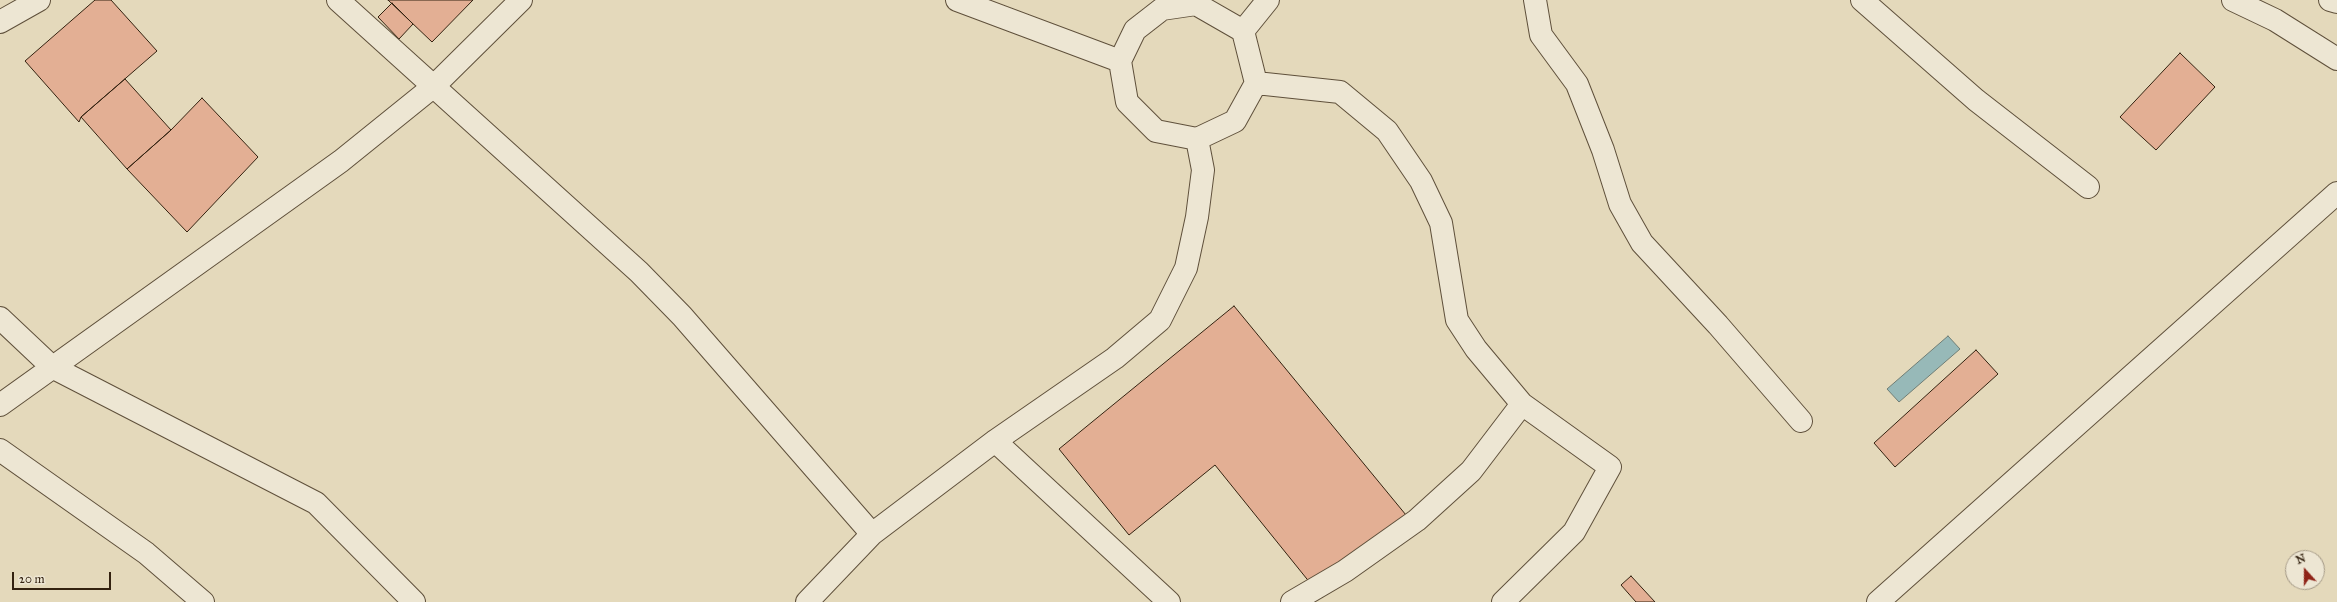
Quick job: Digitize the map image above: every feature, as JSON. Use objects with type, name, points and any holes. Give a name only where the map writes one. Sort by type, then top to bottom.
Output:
[{"type":"street","points":[[0,22],[39,0]]},
{"type":"street","points":[[338,0],[633,267],[682,316],[872,534]]},
{"type":"street","points":[[0,405],[299,193],[434,86],[521,0]]},
{"type":"street","points":[[960,0],[1120,61]]},
{"type":"street","points":[[1243,30],[1268,0]]},
{"type":"street","points":[[1535,0],[1541,35],[1577,84],[1603,150],[1620,204],[1642,243],[1718,325],[1800,421]]},
{"type":"street","points":[[1862,0],[1976,100],[2088,188]]},
{"type":"street","points":[[2233,0],[2275,20],[2337,59]]},
{"type":"street","points":[[2330,0],[2337,2]]},
{"type":"street","points":[[1198,2],[1243,30],[1256,83],[1235,121],[1197,139],[1156,131],[1127,102],[1120,61],[1135,30],[1162,9],[1198,2]]},
{"type":"street","points":[[1256,83],[1340,92],[1387,130],[1422,180],[1441,223],[1457,320],[1476,350],[1522,404],[1610,467],[1574,532],[1503,602]]},
{"type":"street","points":[[807,602],[872,534],[995,441],[1115,358],[1160,320],[1186,268],[1197,217],[1203,170],[1197,139]]},
{"type":"street","points":[[1878,602],[2337,193]]},
{"type":"street","points":[[0,318],[52,367],[316,503],[414,602]]},
{"type":"street","points":[[1292,602],[1345,571],[1417,520],[1470,471],[1522,404]]},
{"type":"street","points":[[995,441],[1169,602]]},
{"type":"street","points":[[0,450],[146,553],[203,602]]},
{"type":"water","points":[[1948,336],[1960,349],[1899,402],[1887,389]]},
{"type":"building","points":[[95,0],[111,0],[157,51],[81,117],[79,122],[25,61]]},
{"type":"building","points":[[388,0],[473,0],[432,42]]},
{"type":"building","points":[[392,3],[413,24],[399,39],[378,17]]},
{"type":"building","points":[[2180,53],[2215,87],[2156,150],[2120,117]]},
{"type":"building","points":[[125,79],[171,130],[127,169],[81,117]]},
{"type":"building","points":[[202,98],[258,157],[187,232],[127,169],[171,130]]},
{"type":"building","points":[[1234,306],[1406,515],[1315,589],[1215,465],[1129,535],[1059,449]]},
{"type":"building","points":[[1976,350],[1998,374],[1895,467],[1874,443]]},
{"type":"building","points":[[1631,576],[1655,602],[1636,602],[1621,585]]}]
